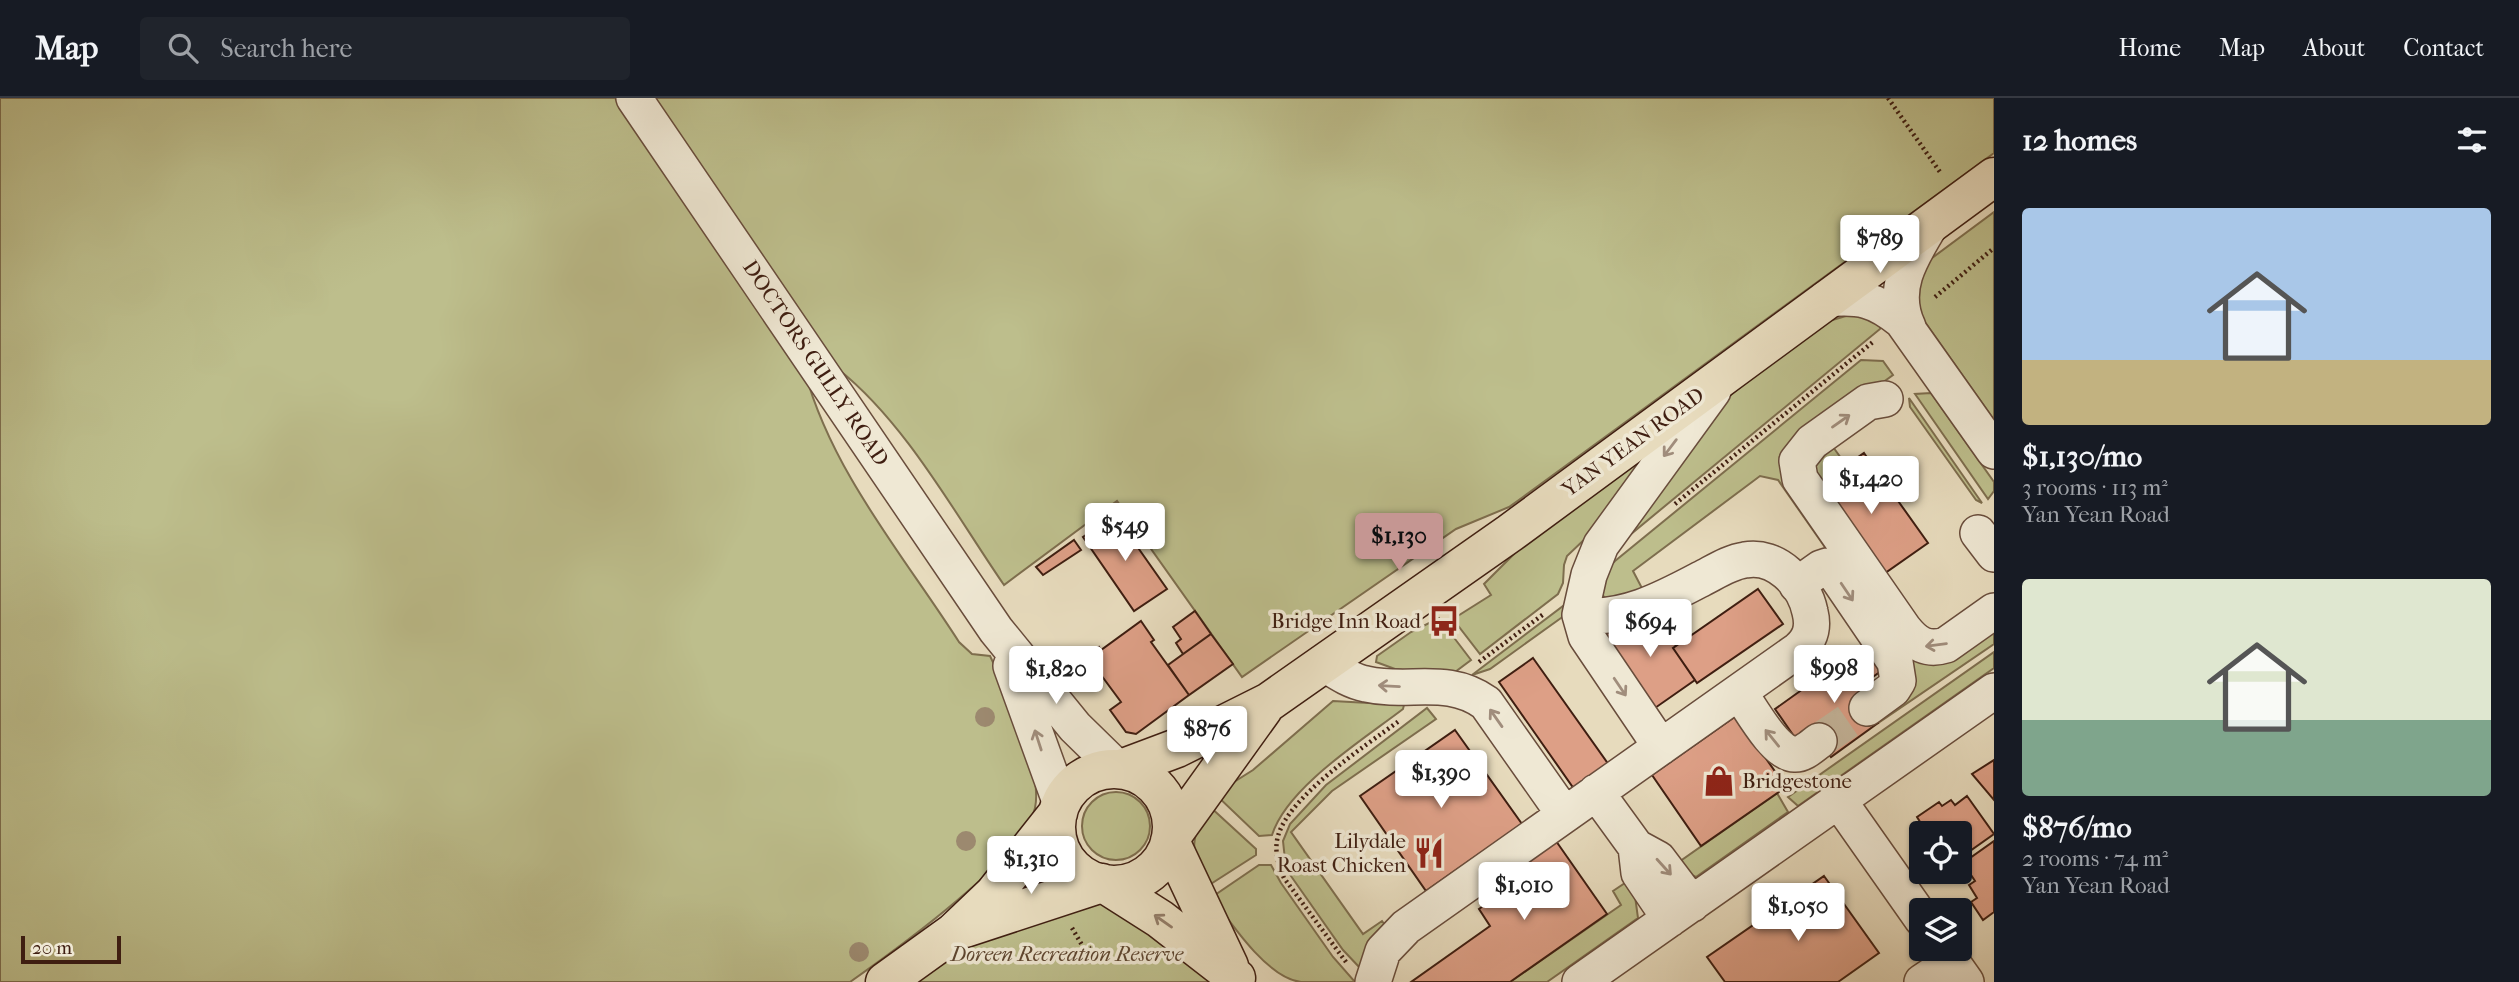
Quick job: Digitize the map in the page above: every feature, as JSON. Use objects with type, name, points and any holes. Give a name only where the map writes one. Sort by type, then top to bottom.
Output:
[{"type":"main road","name":"YAN YEAN ROAD","points":[[1119,769],[1177,748],[1269,702],[1510,533],[1994,177]]},
{"type":"main road","name":"YAN YEAN ROAD","points":[[1171,839],[1269,702]]},
{"type":"main road","points":[[885,982],[953,933],[993,894],[1059,809],[1067,793],[1080,780],[1099,771],[1119,769],[1136,773],[1161,792],[1168,806],[1171,839],[1195,898],[1237,980]]},
{"type":"main road","points":[[1059,809],[1056,831],[1061,849],[1070,865],[1084,877],[1103,884],[1160,919],[1237,980]]},
{"type":"main road","points":[[953,933],[1103,884],[1122,884],[1139,879],[1153,870],[1164,857],[1171,839]]},
{"type":"street","name":"DOCTORS GULLY ROAD","points":[[634,98],[996,630],[1075,727],[1119,769]]},
{"type":"street","points":[[1947,211],[1913,254],[1901,286],[1902,315],[1994,452]]},
{"type":"street","points":[[1826,299],[1854,296],[1869,300],[1884,307],[1908,327]]},
{"type":"street","points":[[1661,747],[1586,636],[1580,615],[1589,575],[1601,545],[1726,374]]},
{"type":"street","points":[[1885,399],[1868,402],[1806,447],[1797,461],[1800,479],[1904,629],[1920,645],[1937,648],[1946,645],[1994,611]]},
{"type":"street","points":[[1361,973],[1406,928],[1798,650],[1809,639],[1811,613],[1797,584],[1774,564],[1754,559],[1744,560],[1641,607],[1608,615],[1580,615]]},
{"type":"street","points":[[1797,584],[1827,566],[1895,662],[1898,681],[1894,689],[1867,708]]},
{"type":"street","name":"DOCTORS GULLY ROAD","points":[[996,630],[1024,699],[1059,809]]},
{"type":"street","points":[[1323,663],[1346,677],[1369,685],[1445,687],[1474,693],[1486,703],[1564,814]]},
{"type":"street","points":[[1580,982],[1994,691]]},
{"type":"street","points":[[1739,692],[1776,744],[1785,751],[1794,754],[1819,741]]},
{"type":"street","points":[[1597,792],[1636,847],[1658,859],[1681,911]]},
{"type":"street","points":[[1839,801],[1909,901]]},
{"type":"street","points":[[1922,982],[1953,964]]},
{"type":"path","points":[[1888,98],[1947,211]]},
{"type":"path","points":[[1932,299],[1994,247]]},
{"type":"path","points":[[1666,512],[1874,341]]},
{"type":"path","points":[[1361,973],[1284,878],[1278,864],[1277,838],[1283,824],[1322,780],[1543,615],[1589,575]]},
{"type":"path","points":[[1069,924],[1093,964]]},
{"type":"green space","points":[[0,98],[615,98],[805,372],[817,409],[833,444],[851,479],[893,545],[959,642],[972,654],[990,656],[1022,731],[1034,774],[1035,808],[1026,829],[1008,852],[955,902],[850,982],[0,982]]},
{"type":"green space","points":[[651,98],[1994,98],[1994,153],[1509,507],[1456,529],[1242,677],[1117,501],[1004,585],[907,442],[863,391],[838,369]]},
{"type":"green space","points":[[1994,212],[1994,420],[1920,315],[1914,279],[1928,261]]},
{"type":"green space","points":[[1856,313],[1882,323],[1880,329],[1631,534],[1626,532],[1722,402],[1819,324]]},
{"type":"green space","points":[[1861,360],[1883,361],[1893,375],[1800,442],[1908,654],[1994,621],[1994,644],[1878,723],[1873,716],[1910,669],[1778,480],[1760,476],[1633,571],[1645,594],[1607,599],[1602,595],[1607,569],[1615,561]]},
{"type":"green space","points":[[1931,393],[1994,482],[1994,491],[1988,499],[1915,394]]},
{"type":"green space","points":[[1909,398],[1982,503],[1976,500],[1910,407]]},
{"type":"green space","points":[[1828,440],[1846,465],[1814,488],[1809,458]]},
{"type":"green space","points":[[1642,453],[1639,464],[1588,536],[1567,556],[1563,583],[1558,594],[1480,654],[1453,619],[1491,595],[1484,584],[1530,538]]},
{"type":"green space","points":[[1571,600],[1567,613],[1561,618],[1490,669],[1472,675]]},
{"type":"green space","points":[[1439,618],[1471,660],[1451,675],[1395,669],[1376,662],[1377,656],[1411,632]]},
{"type":"green space","points":[[1994,652],[1994,668],[1798,806],[1788,797]]},
{"type":"green space","points":[[1333,701],[1404,705],[1403,709],[1348,749],[1310,782],[1280,817],[1272,835],[1259,836],[1215,794],[1253,770]]},
{"type":"green space","points":[[1427,708],[1436,719],[1332,791],[1291,832],[1363,934],[1382,921],[1385,925],[1361,969],[1343,950],[1286,869],[1283,841],[1290,824],[1326,785]]},
{"type":"green space","points":[[1116,792],[1129,795],[1140,802],[1147,813],[1150,826],[1147,839],[1140,850],[1129,857],[1116,860],[1103,857],[1092,850],[1085,839],[1082,826],[1085,813],[1092,802],[1103,795]]},
{"type":"green space","points":[[1777,793],[1788,812],[1696,877],[1689,874],[1679,862]]},
{"type":"green space","points":[[1208,805],[1256,849],[1256,855],[1206,887],[1194,846]]},
{"type":"green space","points":[[1259,865],[1271,865],[1333,957],[1355,982],[1301,982],[1288,978],[1275,971],[1239,934],[1212,897]]},
{"type":"green space","points":[[1628,881],[1635,896],[1638,918],[1547,982],[1510,982],[1621,905],[1613,891]]},
{"type":"green space","name":"Doreen Recreation Reserve","points":[[1083,901],[1113,903],[1211,982],[908,982],[998,930]]},
{"type":"building","points":[[1864,453],[1928,543],[1878,578],[1814,488]]},
{"type":"building","points":[[1115,515],[1167,589],[1134,611],[1083,537]]},
{"type":"building","points":[[1074,540],[1081,550],[1043,575],[1036,567]]},
{"type":"building","points":[[1758,589],[1783,624],[1697,683],[1673,648]]},
{"type":"building","points":[[1195,611],[1211,634],[1183,654],[1176,643],[1181,639],[1173,627]]},
{"type":"building","points":[[1660,616],[1676,646],[1673,648],[1695,680],[1655,708],[1601,636],[1609,630]]},
{"type":"building","points":[[1141,621],[1154,640],[1151,642],[1189,695],[1136,734],[1126,732],[1110,710],[1121,702],[1087,656],[1099,647],[1101,650]]},
{"type":"building","points":[[1211,634],[1233,664],[1189,695],[1168,665]]},
{"type":"building","points":[[1871,652],[1884,669],[1870,679],[1876,688],[1860,698],[1878,723],[1831,757],[1812,732],[1798,742],[1775,709],[1852,654],[1858,662]]},
{"type":"building","points":[[1533,658],[1614,772],[1579,796],[1499,682]]},
{"type":"building","name":"Bridgestone","points":[[1736,716],[1786,787],[1701,846],[1652,775]]},
{"type":"building","points":[[1455,730],[1522,824],[1426,891],[1360,796]]},
{"type":"building","points":[[1994,760],[1994,800],[1972,774]]},
{"type":"building","points":[[1967,796],[1994,834],[1972,850],[1972,821],[1920,821],[1917,817],[1939,802],[1942,806],[1951,800],[1955,805]]},
{"type":"building","points":[[1556,841],[1607,914],[1510,982],[1411,982],[1490,926],[1479,909],[1496,897],[1490,887]]},
{"type":"building","points":[[1994,841],[1994,912],[1983,920],[1972,904],[1977,898],[1969,885],[1975,881],[1972,876],[1972,857]]},
{"type":"building","points":[[1824,876],[1879,953],[1838,982],[1725,982],[1707,957]]},
{"type":"tunnel","points":[[1819,741],[1867,708]]},
{"type":"place","name":"Bridge Inn Road","points":[[1444,621]]},
{"type":"place","name":"Bridgestone","points":[[1719,781]]},
{"type":"place","name":"Lilydale Roast Chicken","points":[[1429,853]]}]
